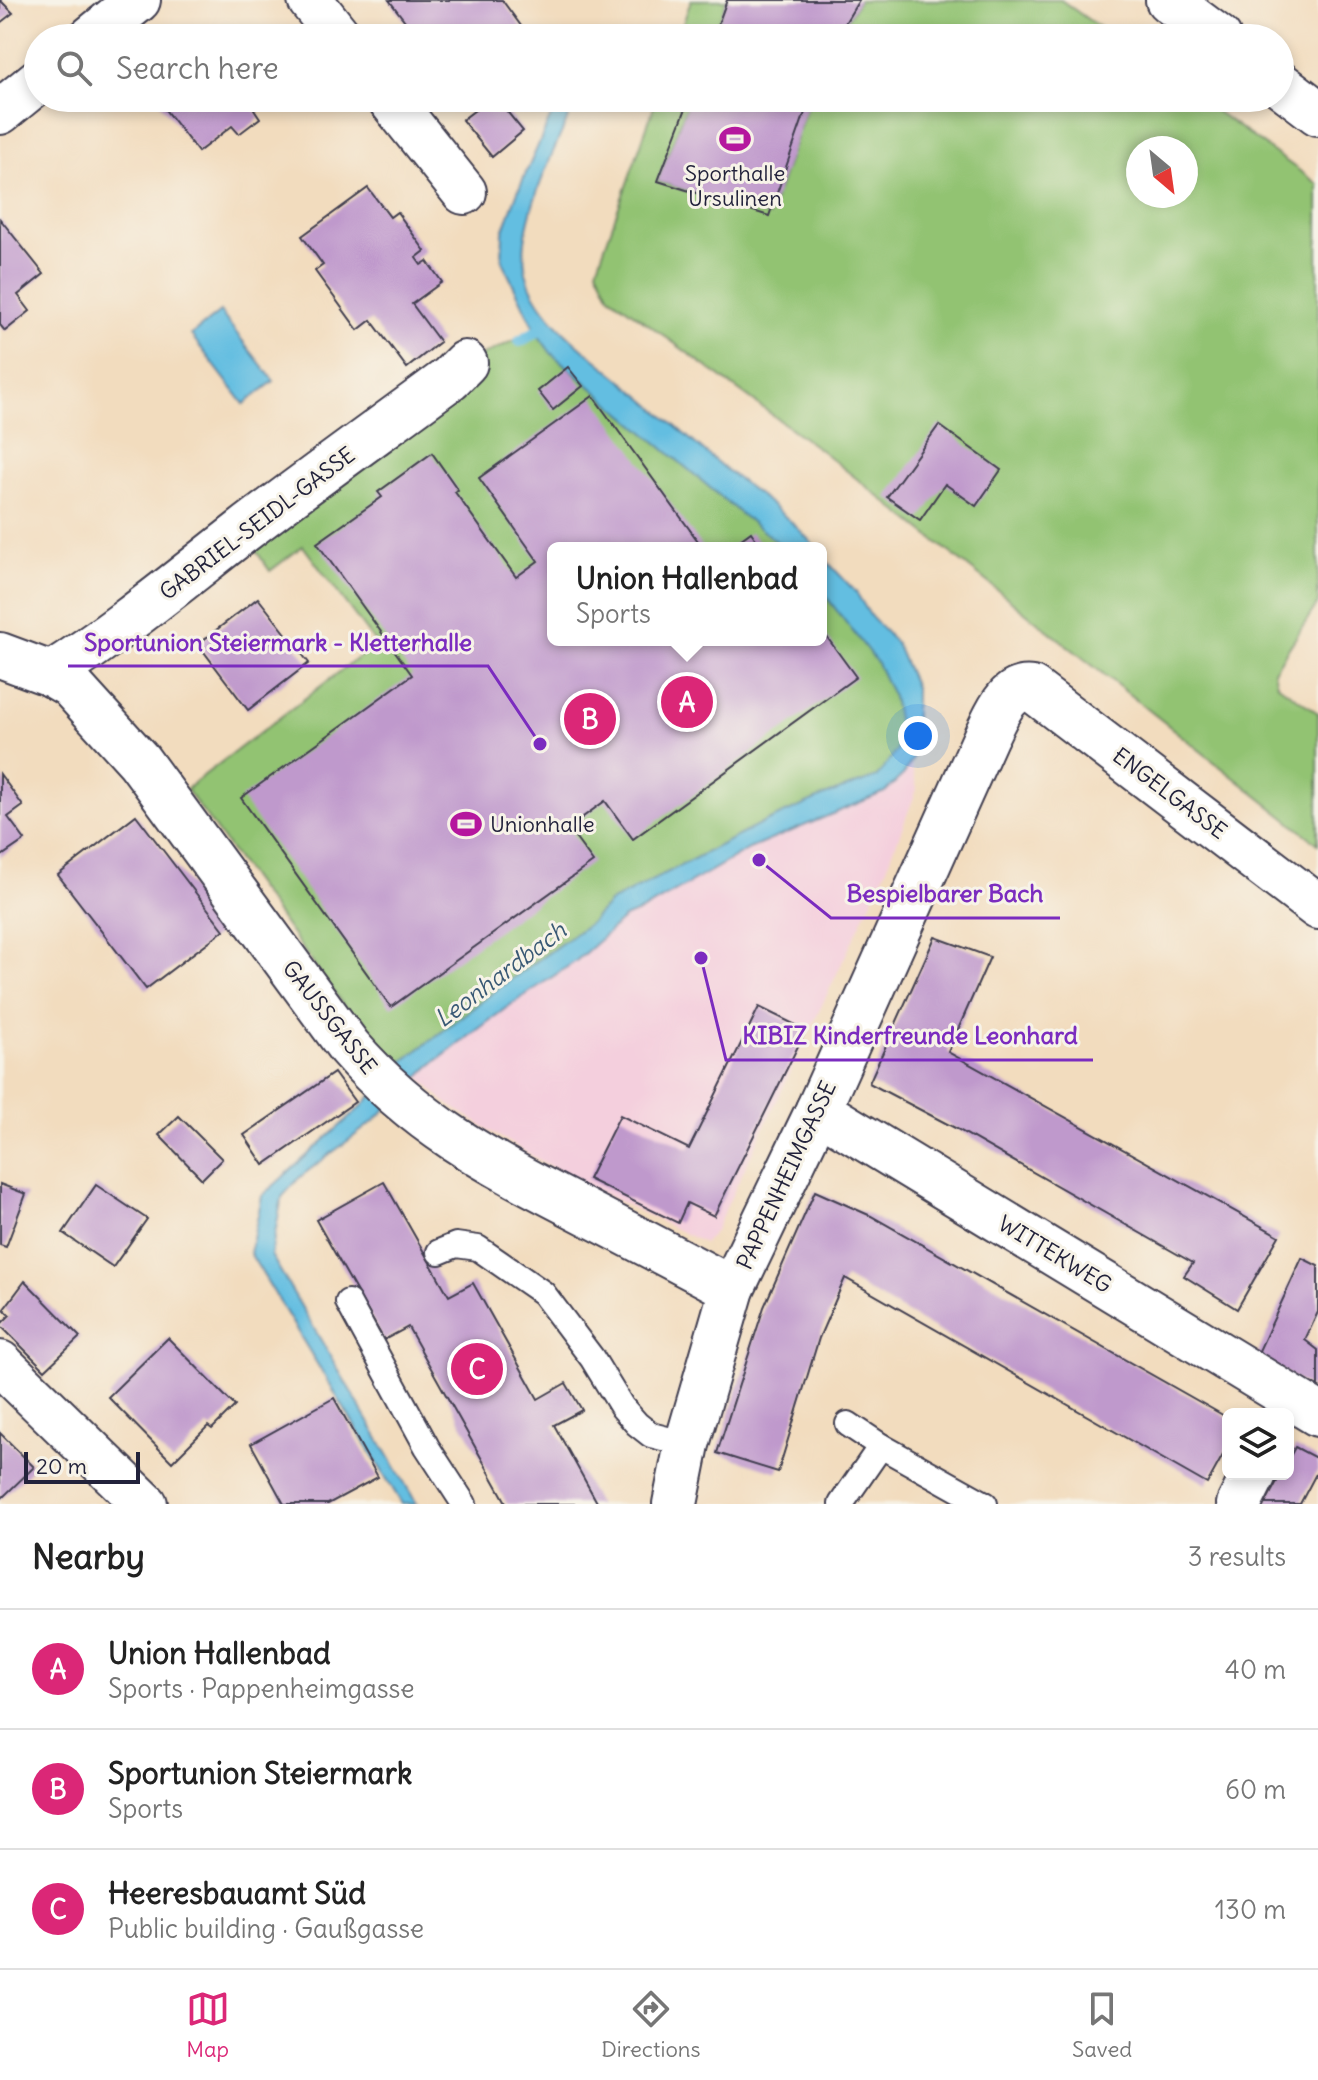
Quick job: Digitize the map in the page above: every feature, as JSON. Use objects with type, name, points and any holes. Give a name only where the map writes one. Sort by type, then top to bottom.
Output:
[{"type":"street","points":[[108,24],[138,0]]},
{"type":"street","points":[[310,0],[329,24]]},
{"type":"street","points":[[1168,0],[1200,24]]},
{"type":"street","points":[[0,112],[24,92]]},
{"type":"street","points":[[1294,95],[1318,113]]},
{"type":"street","points":[[400,112],[464,192]]},
{"type":"street","name":"GABRIEL-SEIDL-GASSE","points":[[51,674],[93,648],[450,378],[465,363]]},
{"type":"street","points":[[0,655],[51,674]]},
{"type":"street","name":"GAUSSGASSE","points":[[51,674],[70,685],[139,761],[349,1047],[370,1071],[418,1114],[481,1158],[732,1289]]},
{"type":"street","name":"ENGELGASSE","points":[[1019,689],[1032,689],[1318,907]]},
{"type":"street","name":"PAPPENHEIMGASSE","points":[[675,1504],[687,1444],[732,1289],[818,1110],[986,736],[1006,701],[1019,689]]},
{"type":"street","name":"WITTEKWEG","points":[[818,1110],[1298,1409]]},
{"type":"street","points":[[0,1363],[145,1504]]},
{"type":"street","points":[[1239,1504],[1251,1480]]},
{"type":"lane","points":[[439,1252],[456,1245],[478,1248],[543,1293],[637,1424],[651,1435],[687,1444]]},
{"type":"lane","points":[[348,1302],[427,1447],[464,1504]]},
{"type":"lane","points":[[848,1424],[985,1504]]},
{"type":"lane","points":[[841,1504],[881,1446]]},
{"type":"shaded area","points":[[906,743],[917,789],[886,870],[715,1231],[704,1243],[565,1175],[493,1133],[445,1102],[413,1071],[625,909]]},
{"type":"green space","points":[[691,0],[727,0],[718,24],[683,24]]},
{"type":"green space","points":[[859,0],[1061,0],[1094,24],[844,24]]},
{"type":"green space","points":[[652,112],[685,112],[658,181],[769,216],[805,112],[1218,112],[1318,184],[1318,603],[1274,671],[1277,684],[1318,713],[1318,844],[823,452],[610,296],[597,269]]},
{"type":"green space","points":[[546,326],[792,542],[547,542],[547,646],[827,646],[827,581],[887,655],[906,743],[880,783],[625,909],[413,1071],[375,1049],[186,789],[376,644],[303,546],[270,571],[243,532],[465,363]]},
{"type":"water","points":[[553,112],[571,112],[533,204],[524,247],[525,266],[539,302],[584,349],[784,515],[811,542],[777,542],[551,353],[536,332],[502,261],[503,232]]},
{"type":"water","points":[[220,312],[274,381],[244,404],[191,335]]},
{"type":"water","name":"Leonhardbach","points":[[827,561],[896,643],[915,687],[913,758],[904,774],[885,792],[749,849],[624,918],[576,961],[506,1008],[430,1066],[374,1121],[300,1177],[282,1197],[271,1255],[417,1504],[402,1504],[250,1253],[262,1196],[362,1106],[401,1063],[591,922],[610,902],[765,822],[877,777],[897,750],[899,729],[893,697],[877,663],[827,598]]},
{"type":"building","points":[[0,0],[13,13],[0,23]]},
{"type":"building","points":[[389,0],[502,0],[520,24],[407,24]]},
{"type":"building","points":[[727,0],[859,0],[844,24],[718,24]]},
{"type":"building","points":[[167,112],[256,112],[260,118],[239,134],[232,126],[198,152]]},
{"type":"building","points":[[473,112],[507,112],[523,131],[492,157],[462,120]]},
{"type":"building","name":"Sporthalle Ursulinen","points":[[685,112],[805,112],[769,216],[658,181]]},
{"type":"building","points":[[368,188],[390,217],[397,212],[425,251],[416,258],[421,265],[427,261],[442,282],[412,304],[440,342],[407,368],[371,320],[358,330],[315,271],[323,265],[302,236]]},
{"type":"building","points":[[0,219],[44,274],[18,295],[30,311],[5,331],[0,325]]},
{"type":"building","points":[[568,367],[583,386],[553,410],[538,391]]},
{"type":"building","points":[[593,396],[699,542],[547,542],[547,646],[827,646],[827,637],[856,677],[633,839],[605,801],[568,828],[593,862],[391,1007],[241,798],[412,675],[317,543],[382,497],[378,492],[432,453],[458,490],[455,492],[516,577],[538,561],[479,478]]},
{"type":"building","points":[[939,425],[1001,470],[976,506],[945,484],[920,520],[887,497]]},
{"type":"building","points":[[751,532],[758,542],[737,542]]},
{"type":"building","points":[[258,598],[309,663],[248,710],[198,644]]},
{"type":"building","points":[[0,774],[23,806],[8,817],[25,840],[0,857]]},
{"type":"building","points":[[136,815],[224,930],[146,989],[58,875]]},
{"type":"building","points":[[935,937],[990,957],[948,1052],[1279,1236],[1237,1309],[1184,1276],[1193,1263],[957,1129],[869,1083]]},
{"type":"building","points":[[759,1007],[806,1030],[714,1216],[687,1203],[678,1223],[588,1179],[620,1115],[689,1149]]},
{"type":"building","points":[[334,1073],[355,1102],[264,1165],[244,1135]]},
{"type":"building","points":[[179,1116],[222,1159],[202,1179],[159,1135]]},
{"type":"building","points":[[384,1182],[449,1296],[473,1283],[538,1399],[566,1383],[582,1410],[554,1425],[598,1504],[507,1504],[408,1327],[384,1340],[316,1220]]},
{"type":"building","points":[[0,1184],[26,1194],[6,1247],[0,1245]]},
{"type":"building","points":[[96,1185],[147,1219],[113,1267],[63,1233]]},
{"type":"building","points":[[815,1191],[871,1216],[1222,1415],[1222,1457],[1207,1484],[845,1278],[819,1338],[778,1472],[717,1453],[764,1307]]},
{"type":"building","points":[[1302,1258],[1318,1266],[1318,1312],[1305,1340],[1318,1350],[1318,1393],[1257,1355]]},
{"type":"building","points":[[25,1281],[80,1337],[45,1370],[0,1325],[10,1315],[4,1309]]},
{"type":"building","points":[[168,1338],[235,1406],[212,1429],[208,1426],[172,1462],[108,1397]]},
{"type":"building","points":[[334,1398],[378,1477],[328,1504],[284,1504],[251,1444]]},
{"type":"building","points":[[0,1433],[34,1467],[0,1500]]},
{"type":"building","points":[[1294,1449],[1318,1459],[1318,1470],[1300,1504],[1265,1504],[1278,1480],[1294,1480]]},
{"type":"waterway","points":[[520,341],[546,326]]},
{"type":"place","name":"Sporthalle Ursulinen","points":[[735,139]]},
{"type":"place","name":"Union Hallenbad","points":[[687,702]]},
{"type":"place","name":"Sportunion Steiermark","points":[[590,719]]},
{"type":"place","name":"Sportunion Steiermark - Kletterhalle","points":[[540,744]]},
{"type":"place","name":"Unionhalle","points":[[466,824]]},
{"type":"place","name":"Bespielbarer Bach","points":[[759,860]]},
{"type":"place","name":"KIBIZ Kinderfreunde Leonhard","points":[[701,958]]},
{"type":"place","name":"Heeresbauamt Süd","points":[[477,1369]]}]
